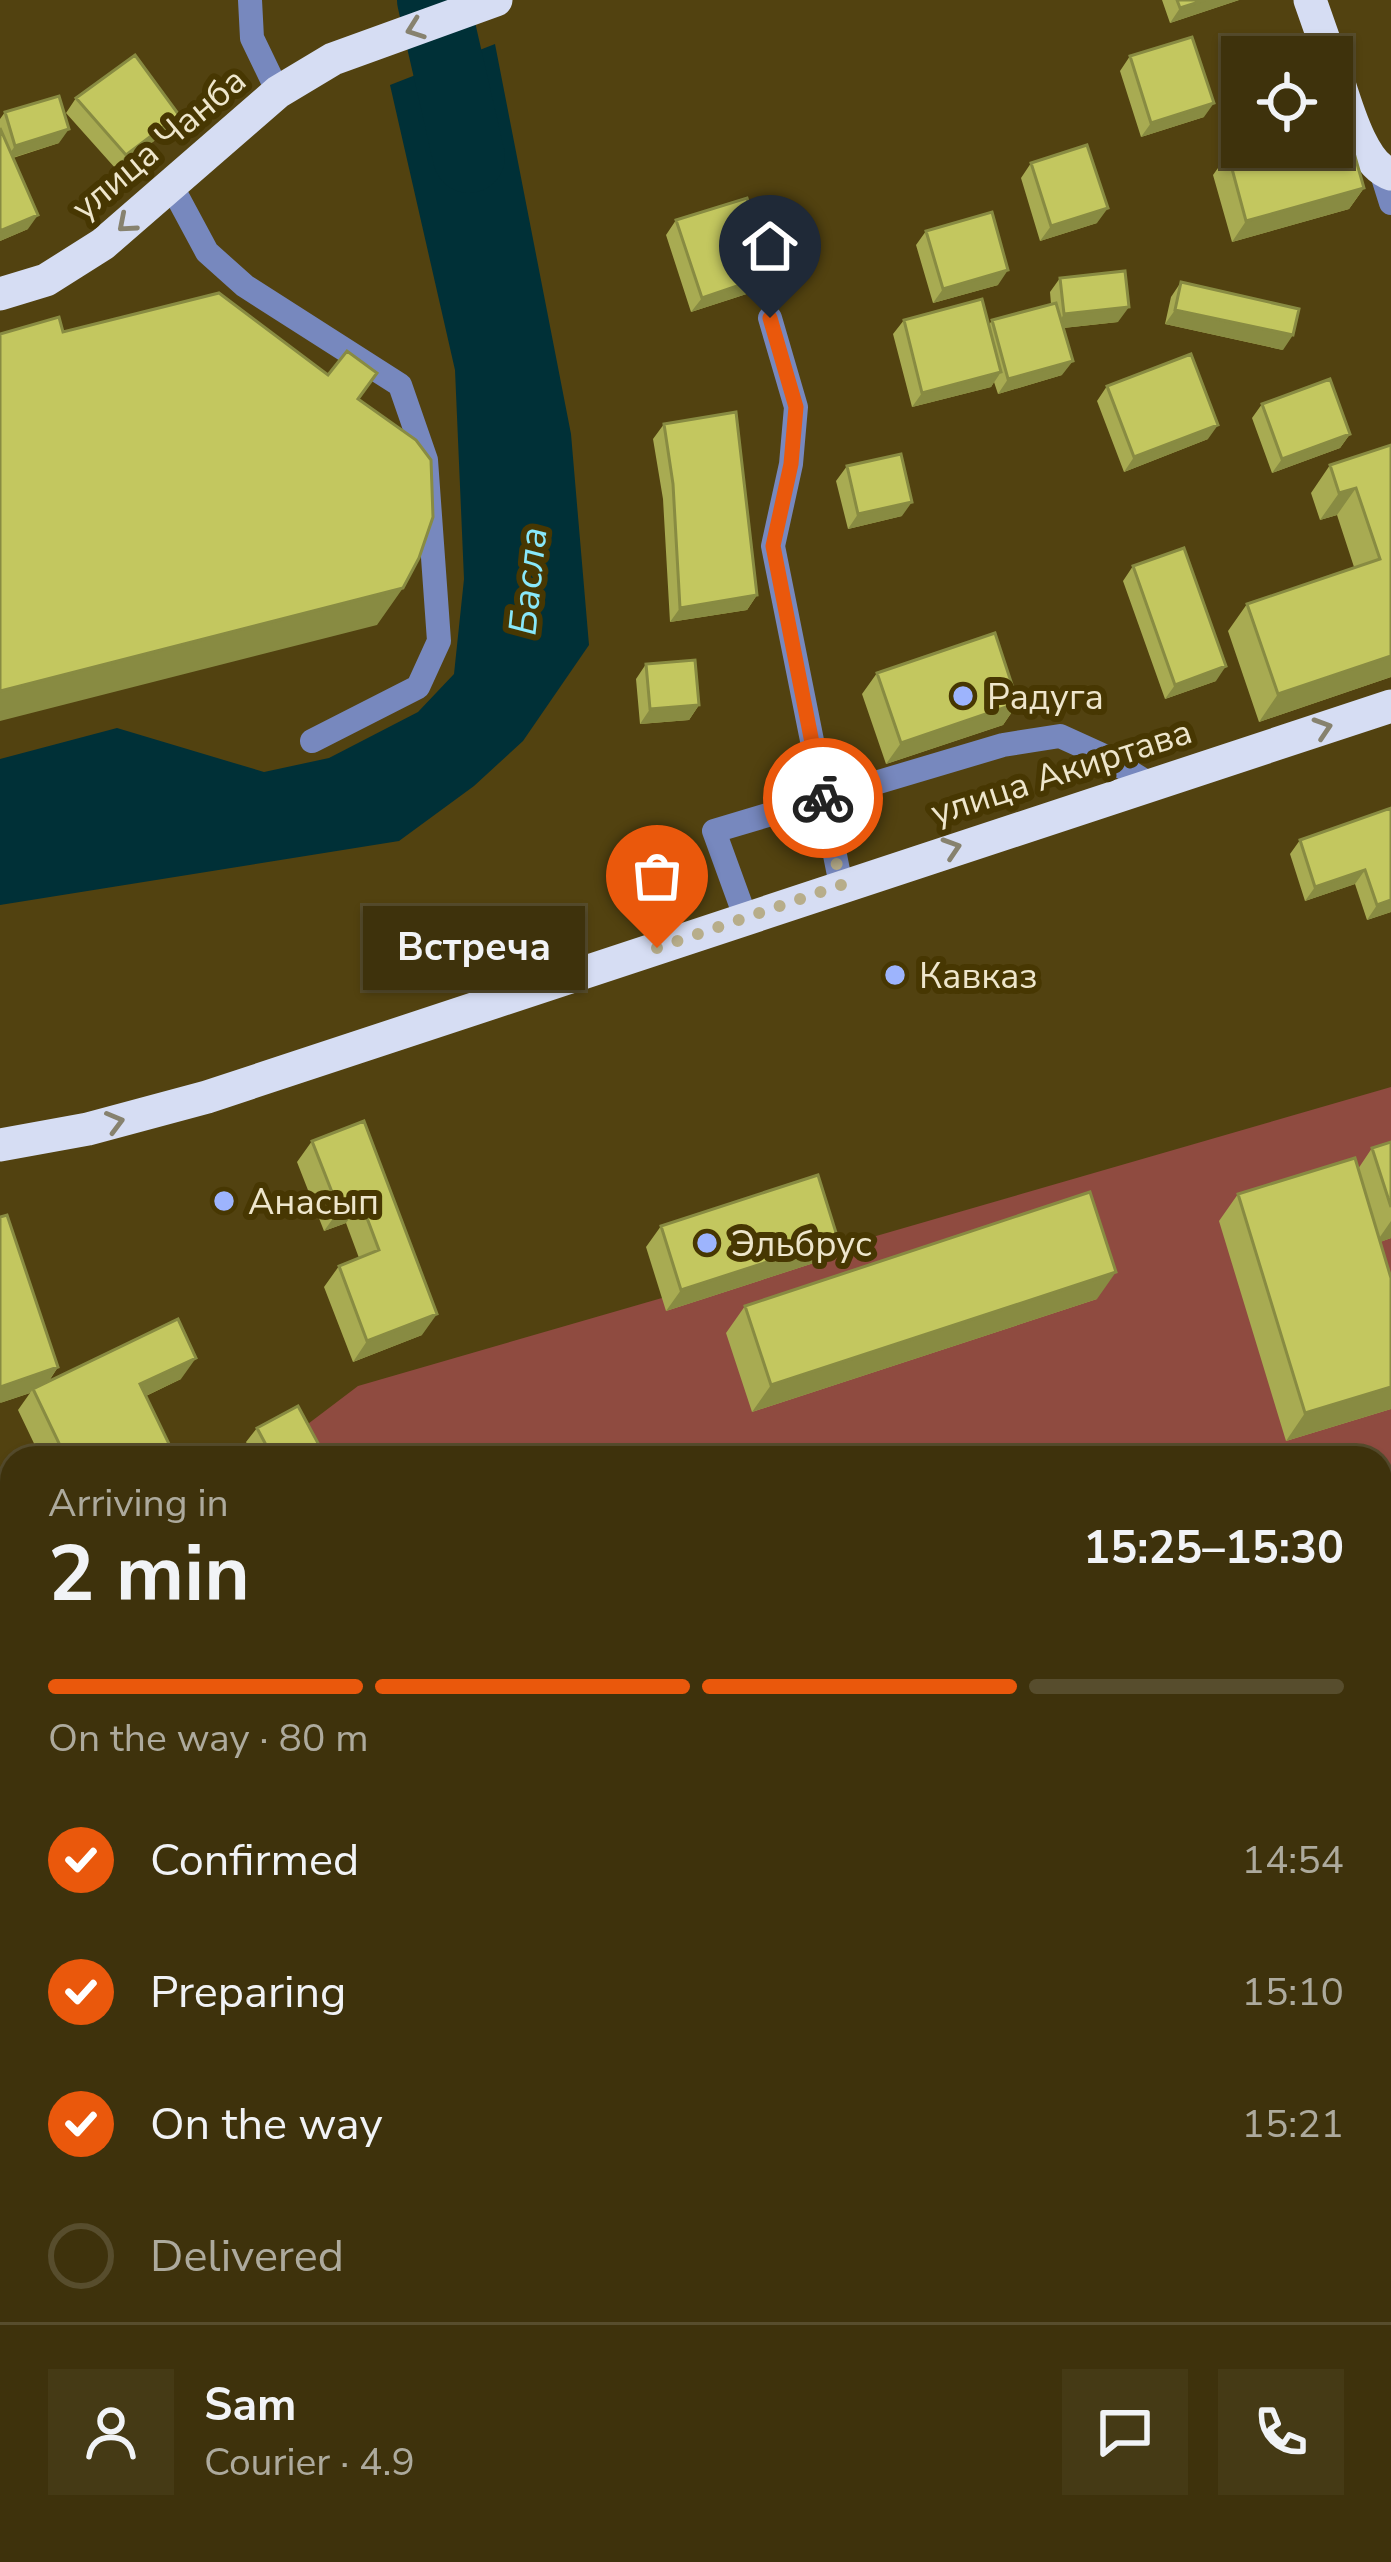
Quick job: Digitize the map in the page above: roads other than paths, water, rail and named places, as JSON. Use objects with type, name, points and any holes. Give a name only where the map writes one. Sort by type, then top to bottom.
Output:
[{"type":"highway","points":[[278,92],[333,59],[496,0]]},
{"type":"highway","points":[[1310,0],[1323,36]]},
{"type":"highway","name":"улица Чанба","points":[[0,294],[46,280],[104,244],[278,92]]},
{"type":"highway","points":[[1353,120],[1363,148],[1386,172]]},
{"type":"highway","name":"улица Акиртава","points":[[0,1145],[88,1129],[207,1097],[1391,706]]},
{"type":"street","name":"улица Чанба","points":[[250,0],[252,38],[278,92]]},
{"type":"street","points":[[1386,172],[1391,203]]},
{"type":"street","points":[[171,185],[207,252],[245,286],[400,385],[426,460],[439,641],[418,687],[312,741]]},
{"type":"street","points":[[770,318],[796,407],[791,464],[773,546],[841,885]]},
{"type":"street","points":[[746,919],[713,831],[1004,745],[1060,736],[1148,783]]},
{"type":"water","points":[[495,44],[571,434],[589,645],[523,741],[474,786],[399,841],[0,905],[0,759],[117,728],[264,772],[329,758],[418,712],[454,674],[464,579],[455,370],[390,85]]},
{"type":"waterway","name":"Басла","points":[[433,0],[469,157]]},
{"type":"place","name":"Радуга","points":[[963,696]]},
{"type":"place","name":"Встреча","points":[[657,948]]},
{"type":"place","name":"Кавказ","points":[[895,975]]},
{"type":"place","name":"Анасып","points":[[224,1201]]},
{"type":"place","name":"Эльбрус","points":[[707,1243]]}]
